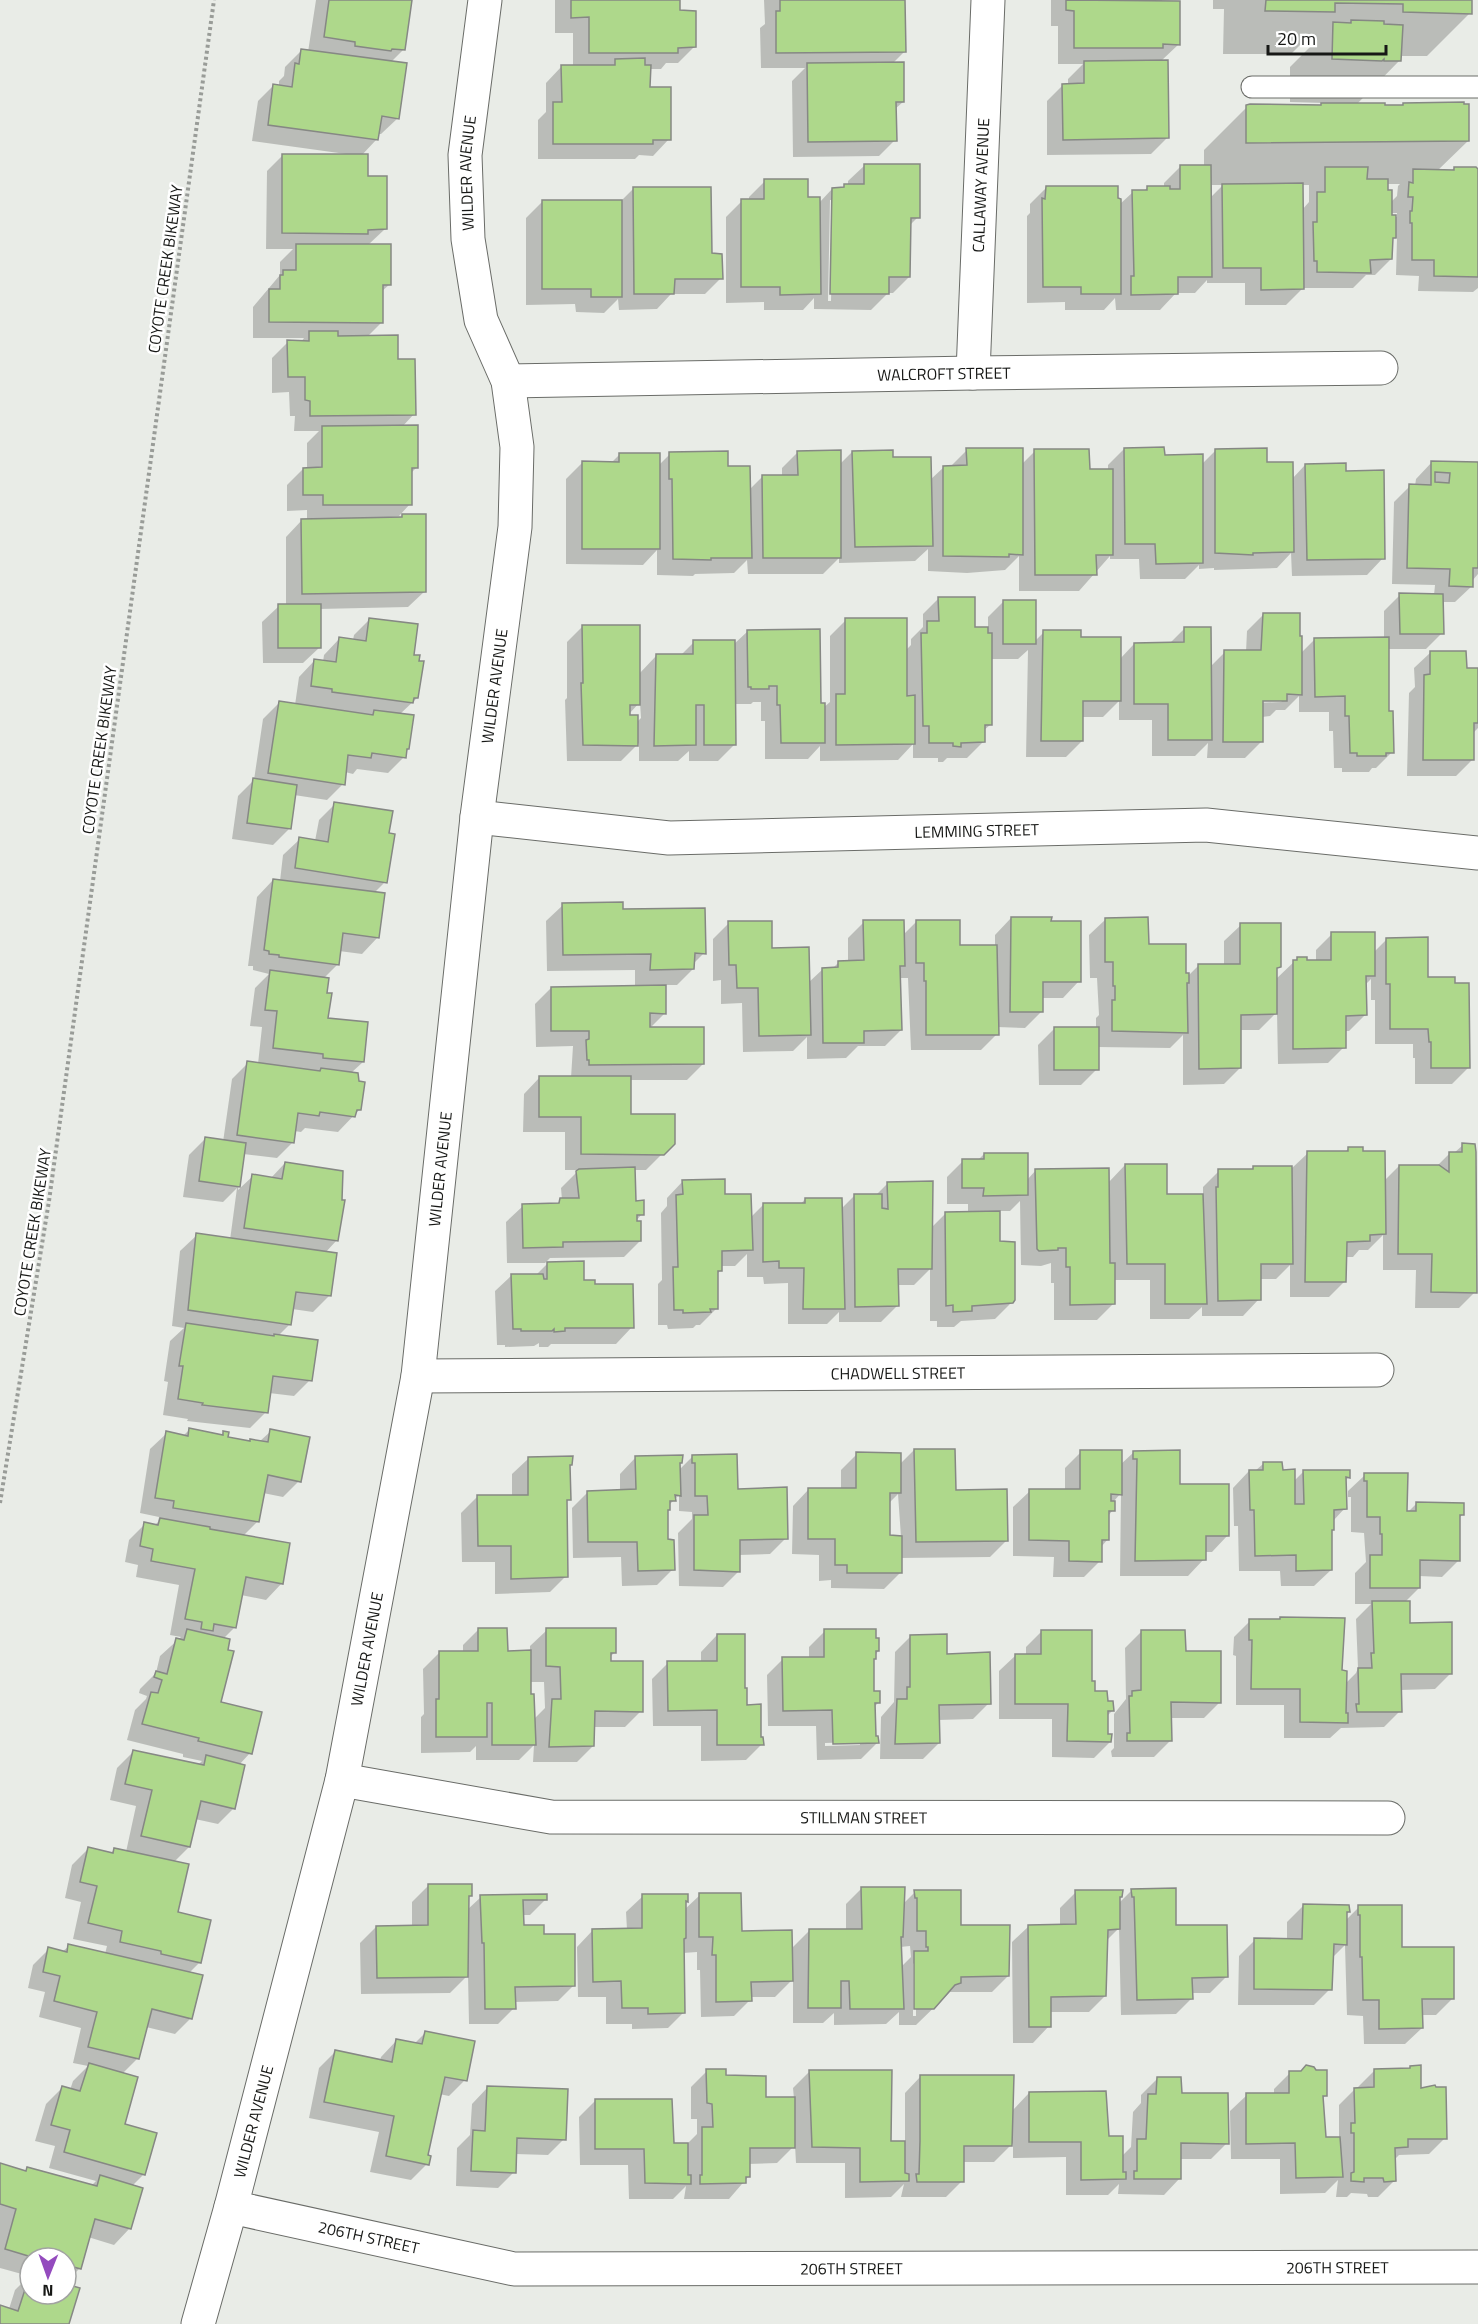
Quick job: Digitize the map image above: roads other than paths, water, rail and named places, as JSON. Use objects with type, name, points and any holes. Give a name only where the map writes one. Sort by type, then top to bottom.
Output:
[{"type":"street","name":"WILDER AVENUE","points":[[198,2324],[342,1780],[418,1376],[477,817],[515,527],[517,447],[508,381],[481,320],[468,239],[465,155],[485,0]]},
{"type":"street","name":"CALLAWAY AVENUE","points":[[973,373],[988,0]]},
{"type":"street","name":"WALCROFT STREET","points":[[508,381],[1381,368]]},
{"type":"street","name":"LEMMING STREET","points":[[477,817],[669,838],[1206,825],[1478,853]]},
{"type":"street","name":"CHADWELL STREET","points":[[418,1376],[1377,1370]]},
{"type":"street","name":"STILLMAN STREET","points":[[342,1780],[551,1817],[1388,1818]]},
{"type":"street","name":"206TH STREET","points":[[231,2206],[514,2269],[1478,2266]]},
{"type":"lane","points":[[1252,87],[1478,87]]}]
